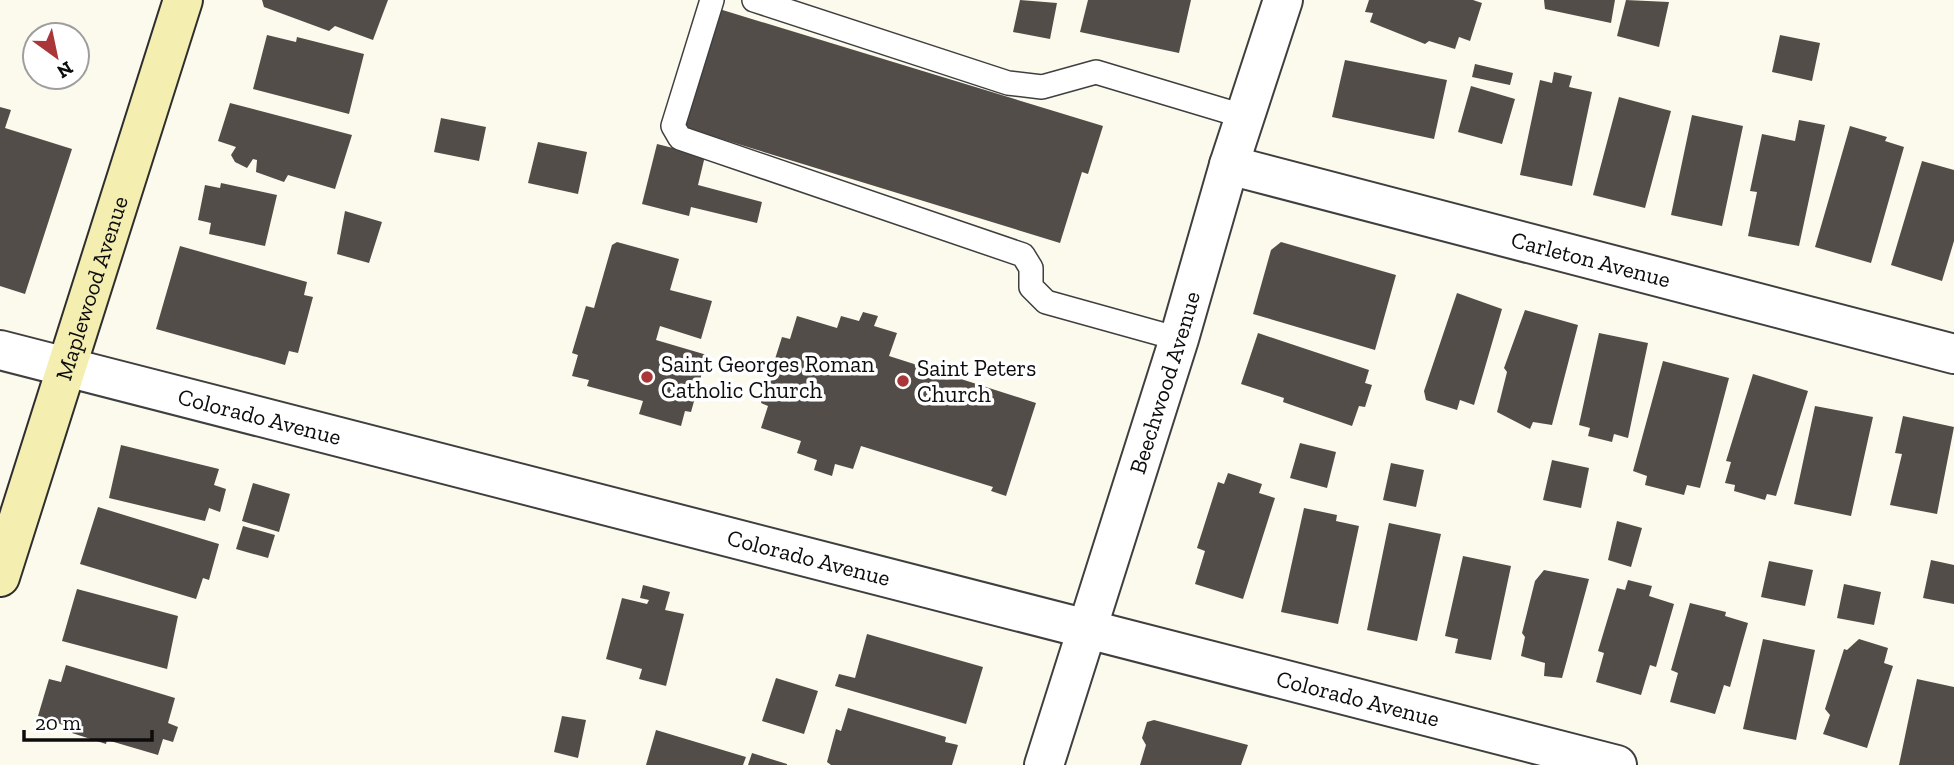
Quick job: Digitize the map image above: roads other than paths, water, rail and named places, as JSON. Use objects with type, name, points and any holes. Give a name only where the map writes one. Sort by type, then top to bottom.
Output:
[{"type":"street","name":"Maplewood Avenue","points":[[0,577],[183,0]]},
{"type":"street","name":"Beechwood Avenue","points":[[1044,765],[1179,339],[1229,165],[1283,0]]},
{"type":"street","name":"Carleton Avenue","points":[[1229,165],[1954,354]]},
{"type":"street","name":"Colorado Avenue","points":[[0,349],[1087,631],[1617,765]]},
{"type":"lane","points":[[712,0],[673,126],[680,138],[1023,255],[1031,268],[1031,287],[1046,302],[1179,339]]},
{"type":"lane","points":[[754,0],[1008,83],[1042,87],[1096,72],[1246,117]]},
{"type":"place","name":"Saint Georges Roman Catholic Church","points":[[647,377]]},
{"type":"place","name":"Saint Peters Church","points":[[903,381]]}]
